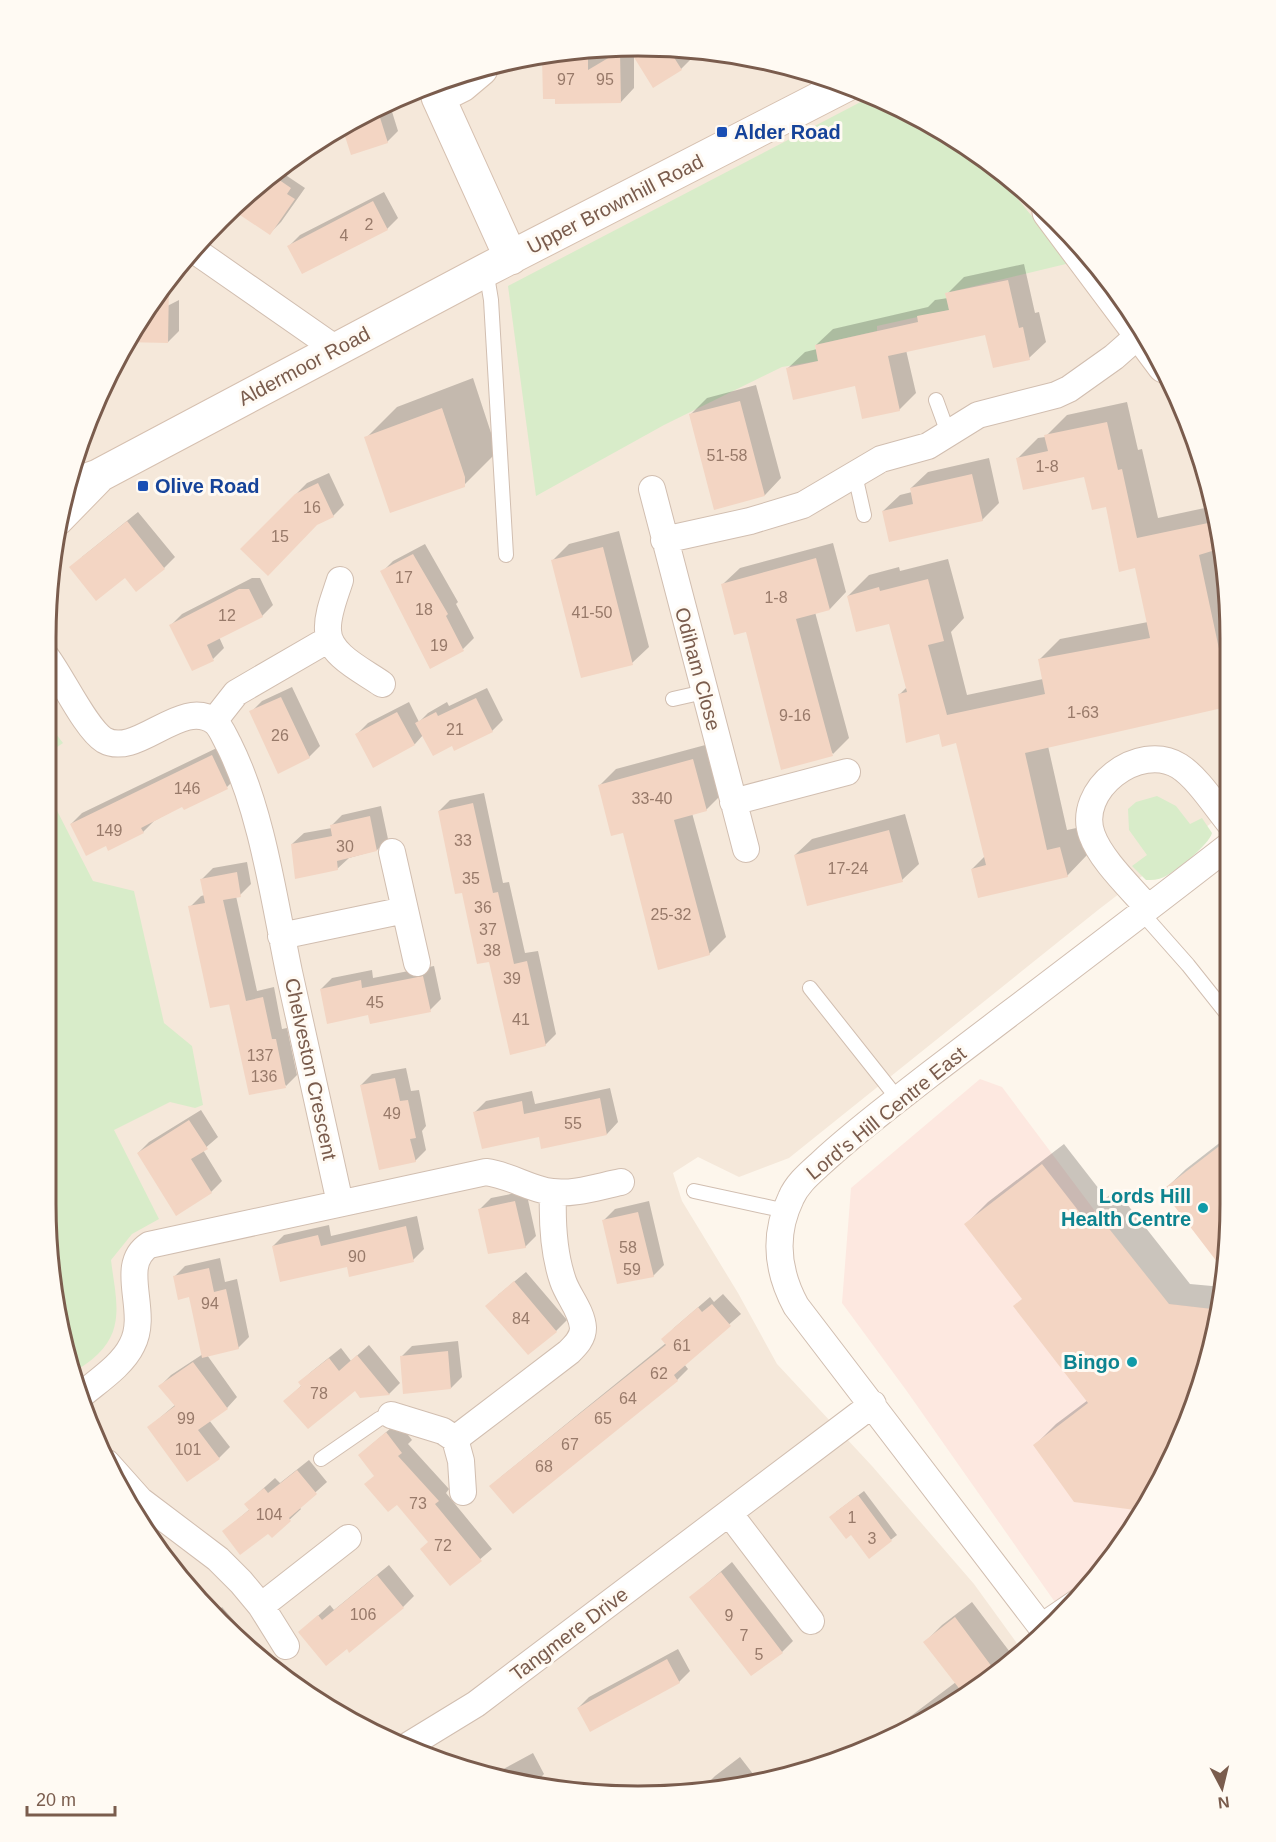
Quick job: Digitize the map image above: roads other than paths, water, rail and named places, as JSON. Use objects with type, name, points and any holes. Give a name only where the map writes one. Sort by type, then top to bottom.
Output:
[{"type":"street","points":[[446,88],[462,85],[466,81]]},
{"type":"street","name":"Upper Brownhill Road","points":[[499,264],[835,90]]},
{"type":"street","points":[[436,92],[499,264]]},
{"type":"street","points":[[200,254],[336,349]]},
{"type":"street","name":"Aldermoor Road","points":[[76,484],[98,477],[499,264]]},
{"type":"street","points":[[664,540],[786,512],[822,496],[887,457],[928,446],[978,415],[1050,397],[1069,389],[1114,357],[1136,337]]},
{"type":"street","name":"Aldermoor Road","points":[[71,504],[98,477]]},
{"type":"street","name":"Odiham Close","points":[[652,489],[746,849]]},
{"type":"street","points":[[340,580],[328,623],[329,639],[339,653],[382,684]]},
{"type":"street","points":[[55,669],[89,724],[104,740],[114,744],[126,743],[190,716],[214,721],[236,693],[329,639]]},
{"type":"street","name":"Chelveston Crescent","points":[[214,721],[222,731],[234,756],[251,804],[340,1203]]},
{"type":"street","points":[[1145,910],[1098,849],[1091,832],[1089,816],[1094,799],[1104,784],[1122,767],[1143,760],[1163,760],[1179,766],[1220,812]]},
{"type":"street","points":[[733,802],[847,772]]},
{"type":"street","points":[[392,852],[417,963]]},
{"type":"street","name":"Lord's Hill Centre East","points":[[1040,1625],[796,1306],[780,1262],[779,1243],[786,1211],[791,1196],[803,1180],[836,1149],[1220,852]]},
{"type":"street","points":[[282,936],[405,910]]},
{"type":"street","points":[[86,1391],[123,1359],[132,1347],[139,1324],[133,1273],[137,1257],[148,1245],[486,1172],[511,1177],[553,1192],[575,1191],[621,1182]]},
{"type":"street","points":[[455,1439],[569,1352],[582,1333],[580,1316],[562,1278],[553,1236],[553,1192]]},
{"type":"street","name":"Tangmere Drive","points":[[414,1742],[476,1704],[873,1404]]},
{"type":"street","points":[[391,1415],[443,1431],[455,1439],[461,1461],[463,1492]]},
{"type":"street","points":[[130,1488],[150,1509],[218,1559],[261,1606],[286,1646]]},
{"type":"street","points":[[729,1513],[811,1621]]},
{"type":"street","points":[[261,1606],[348,1538]]},
{"type":"lane","points":[[499,264],[491,300],[506,555]]},
{"type":"lane","points":[[936,400],[948,433]]},
{"type":"lane","points":[[855,475],[864,515]]},
{"type":"lane","points":[[673,699],[704,692]]},
{"type":"lane","points":[[1145,910],[1220,1005]]},
{"type":"lane","points":[[810,988],[898,1099]]},
{"type":"lane","points":[[694,1191],[786,1211]]},
{"type":"lane","points":[[321,1459],[379,1419],[391,1415]]},
{"type":"place","name":"Alder Road","points":[[722,132]]},
{"type":"place","name":"Olive Road","points":[[143,486]]},
{"type":"place","name":"Lords Hill Health Centre","points":[[1203,1208]]},
{"type":"place","name":"Bingo","points":[[1132,1362]]}]
